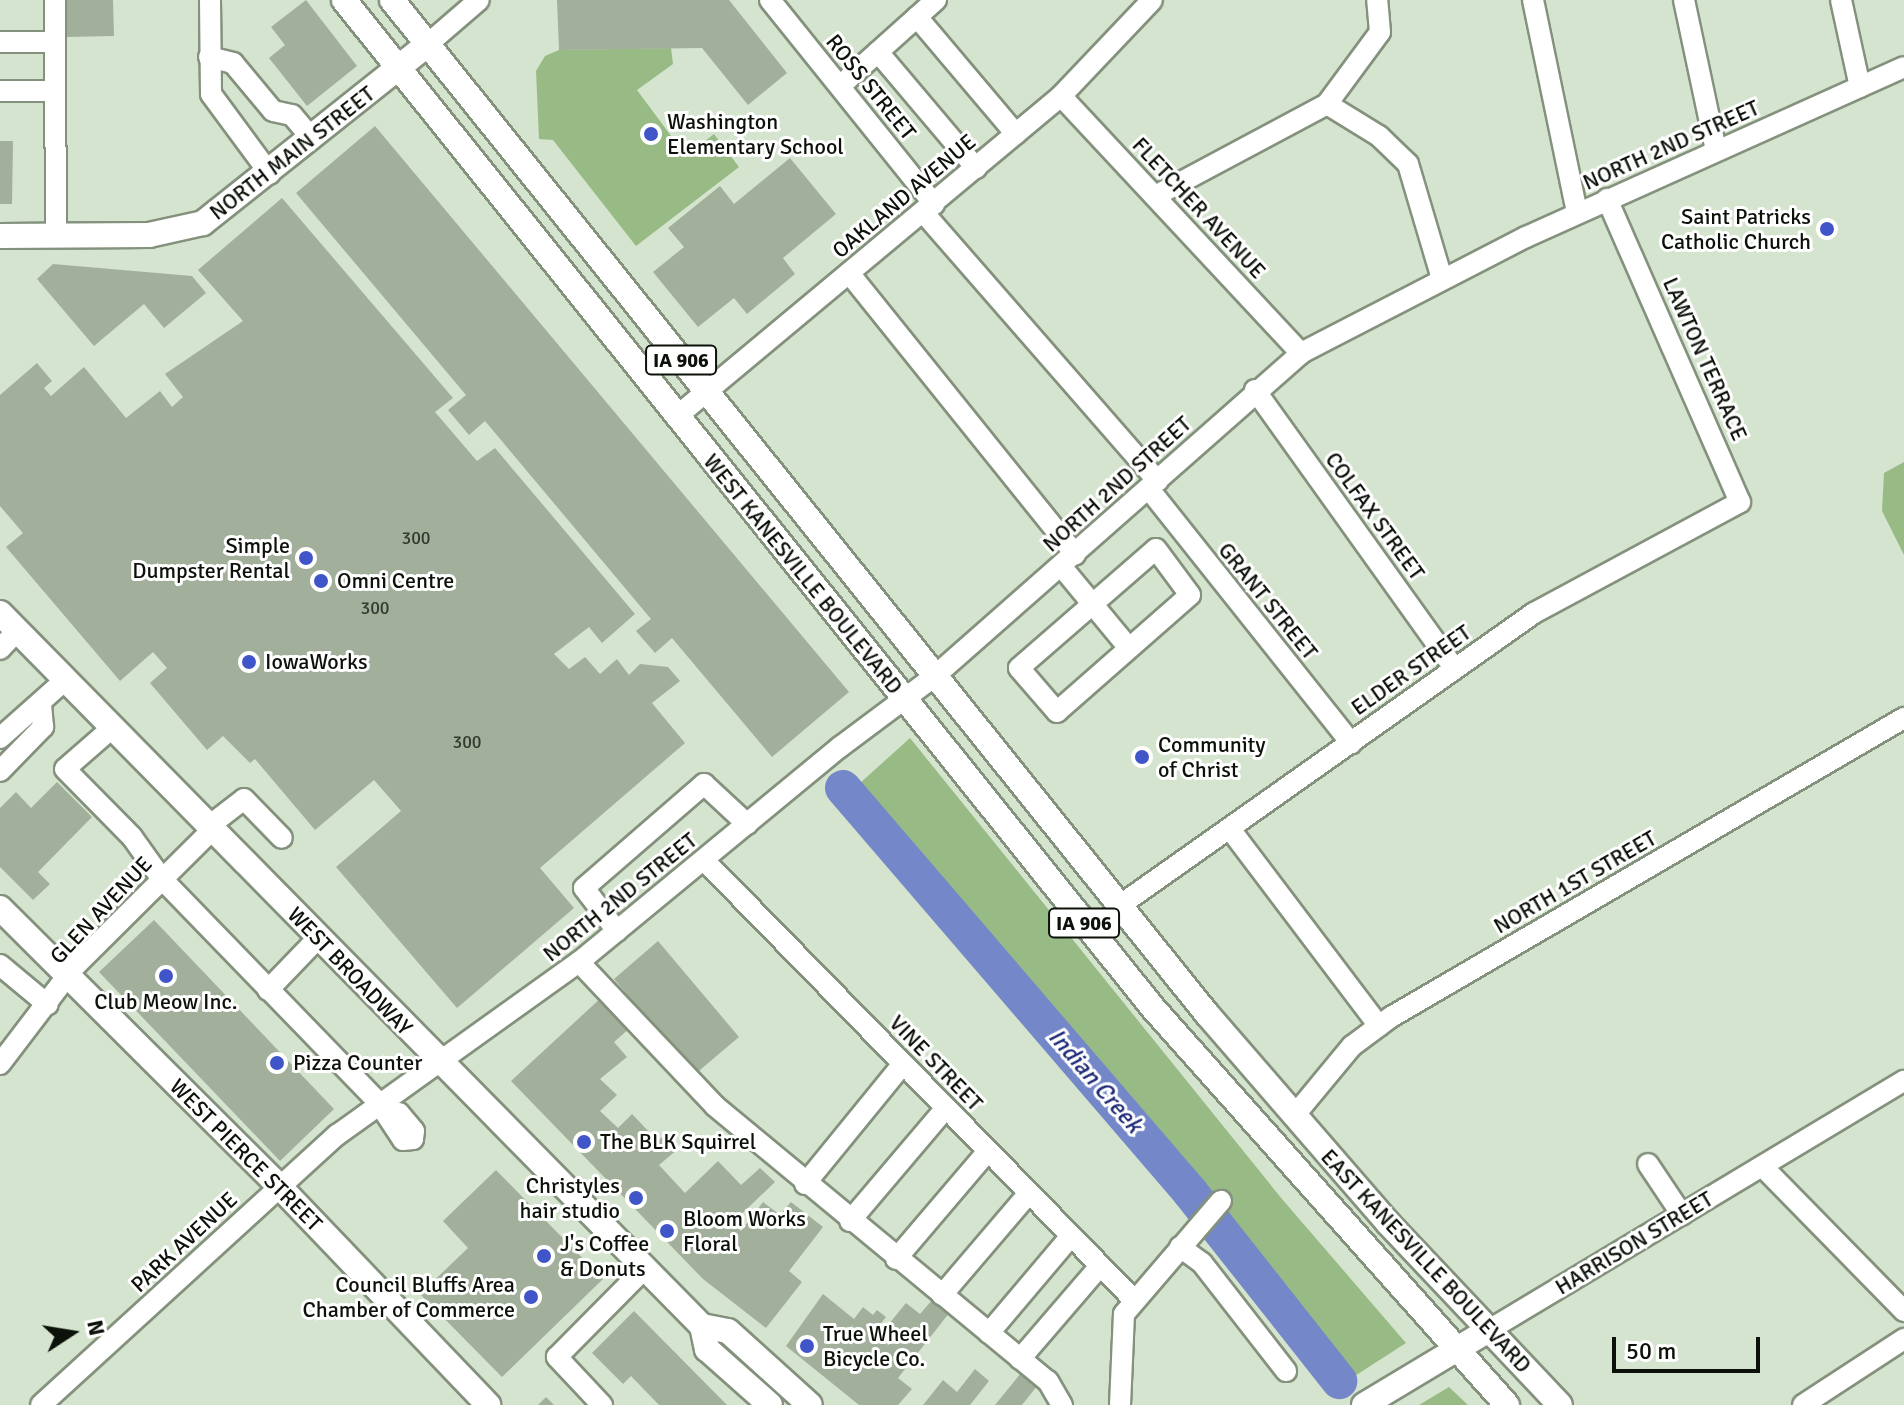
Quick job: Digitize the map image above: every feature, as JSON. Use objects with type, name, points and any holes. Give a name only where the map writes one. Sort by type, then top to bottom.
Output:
[{"type":"main road","name":"WEST KANESVILLE BOULEVARD","points":[[344,0],[1153,1008],[1272,1141]]},
{"type":"main road","name":"WEST KANESVILLE BOULEVARD","points":[[392,0],[1119,906],[1294,1116]]},
{"type":"main road","name":"NORTH MAIN STREET","points":[[0,236],[149,235],[190,228],[221,212],[428,44]]},
{"type":"main road","name":"WEST BROADWAY","points":[[0,613],[643,1270],[702,1326],[728,1331],[810,1405]]},
{"type":"main road","name":"WEST PIERCE STREET","points":[[0,908],[279,1186],[488,1405]]},
{"type":"main road","name":"EAST KANESVILLE BOULEVARD","points":[[1294,1116],[1560,1405]]},
{"type":"main road","name":"EAST KANESVILLE BOULEVARD","points":[[1272,1141],[1507,1405]]},
{"type":"main road","name":"WEST BROADWAY","points":[[702,1326],[707,1349],[770,1405]]},
{"type":"main road","name":"HARRISON STREET","points":[[1364,1405],[1489,1330]]},
{"type":"street","points":[[55,0],[56,236]]},
{"type":"street","points":[[210,0],[211,94],[270,174]]},
{"type":"street","points":[[428,44],[479,0]]},
{"type":"street","name":"ROSS STREET","points":[[770,0],[840,86],[928,208],[1153,485]]},
{"type":"street","points":[[840,86],[936,0]]},
{"type":"street","name":"OAKLAND AVENUE","points":[[676,417],[1061,96],[1152,0]]},
{"type":"street","points":[[1155,196],[1327,104],[1380,32],[1377,0]]},
{"type":"street","points":[[1533,0],[1577,213]]},
{"type":"street","points":[[1684,0],[1716,151]]},
{"type":"street","points":[[1841,0],[1860,87]]},
{"type":"street","points":[[917,17],[1016,134]]},
{"type":"street","points":[[0,42],[55,42]]},
{"type":"street","points":[[878,52],[976,168]]},
{"type":"street","points":[[209,57],[233,63],[273,111],[292,115],[312,139]]},
{"type":"street","name":"NORTH 2ND STREET","points":[[440,1063],[579,962],[935,676],[1153,485],[1255,390],[1301,353],[1577,213],[1904,67]]},
{"type":"street","points":[[0,91],[55,91]]},
{"type":"street","name":"FLETCHER AVENUE","points":[[1061,96],[1301,353]]},
{"type":"street","points":[[1327,104],[1379,136],[1408,164],[1442,279]]},
{"type":"street","name":"LAWTON TERRACE","points":[[1607,199],[1739,496]]},
{"type":"street","points":[[849,273],[1068,560],[1092,603],[1128,647]]},
{"type":"street","name":"COLFAX STREET","points":[[1255,390],[1455,669]]},
{"type":"street","name":"GRANT STREET","points":[[1153,485],[1351,743]]},
{"type":"street","name":"ELDER STREET","points":[[1119,906],[1569,590],[1736,507],[1739,496]]},
{"type":"street","points":[[1156,549],[1190,595],[1128,647],[1057,712],[1019,668],[1156,549]]},
{"type":"street","points":[[0,649],[17,631]]},
{"type":"street","points":[[0,738],[65,680]]},
{"type":"street","points":[[0,771],[43,727],[41,702]]},
{"type":"street","name":"NORTH 1ST STREET","points":[[1294,1116],[1352,1046],[1379,1026],[1904,718]]},
{"type":"street","points":[[112,728],[65,769],[132,837],[162,879],[384,1109]]},
{"type":"street","points":[[617,931],[584,888],[704,784],[747,824]]},
{"type":"street","name":"GLEN AVENUE","points":[[0,1064],[68,978],[210,828],[244,799],[282,838]]},
{"type":"street","points":[[1230,829],[1379,1026]]},
{"type":"street","name":"VINE STREET","points":[[704,860],[1134,1300]]},
{"type":"street","points":[[268,990],[318,938]]},
{"type":"street","points":[[579,962],[715,1106],[805,1184],[1048,1381],[1062,1405]]},
{"type":"street","points":[[0,965],[48,1005]]},
{"type":"street","name":"PARK AVENUE","points":[[41,1405],[279,1186],[384,1109],[440,1063]]},
{"type":"street","points":[[805,1184],[903,1064]]},
{"type":"street","name":"HARRISON STREET","points":[[1489,1330],[1904,1081]]},
{"type":"street","points":[[850,1221],[946,1108]]},
{"type":"street","points":[[896,1259],[988,1151]]},
{"type":"street","points":[[1648,1164],[1682,1215]]},
{"type":"street","points":[[1763,1167],[1904,1311]]},
{"type":"street","points":[[942,1295],[1029,1193]]},
{"type":"street","points":[[1120,1405],[1120,1335],[1134,1300],[1221,1201]]},
{"type":"street","points":[[989,1333],[1071,1236]]},
{"type":"street","points":[[1180,1247],[1202,1263],[1286,1371]]},
{"type":"street","points":[[1020,1359],[1100,1266]]},
{"type":"street","points":[[602,1405],[557,1357],[643,1270]]},
{"type":"street","points":[[1803,1405],[1904,1339]]},
{"type":"green space","points":[[671,48],[673,64],[637,90],[686,156],[714,134],[739,167],[636,246],[553,140],[539,139],[536,71],[545,56],[559,50]]},
{"type":"green space","points":[[1904,462],[1904,555],[1882,511],[1884,473]]},
{"type":"green space","points":[[910,738],[1282,1199],[1406,1343],[1333,1390],[1225,1227],[839,802]]},
{"type":"green space","points":[[1449,1387],[1468,1405],[1419,1405]]},
{"type":"building","points":[[65,0],[113,0],[114,36],[66,37]]},
{"type":"building","points":[[306,0],[357,66],[307,106],[269,58],[285,45],[271,27]]},
{"type":"building","name":"Washington Elementary School","points":[[557,0],[729,0],[787,73],[748,105],[702,48],[559,50]]},
{"type":"building","points":[[375,126],[849,692],[772,757],[672,638],[655,653],[636,631],[651,619],[485,421],[469,435],[448,410],[466,395],[296,193]]},
{"type":"building","points":[[0,141],[13,141],[12,204],[0,204]]},
{"type":"building","points":[[790,158],[836,214],[783,258],[795,274],[747,314],[734,298],[698,327],[653,272],[684,247],[668,228],[720,186],[734,204]]},
{"type":"building","name":"Omni Centre","points":[[282,198],[453,398],[435,412],[477,461],[495,448],[635,614],[602,643],[589,627],[554,654],[569,669],[585,657],[600,674],[617,659],[629,675],[640,664],[668,667],[680,681],[652,703],[685,743],[540,868],[574,908],[457,1008],[336,867],[401,811],[374,780],[315,830],[255,759],[250,763],[223,736],[207,750],[150,683],[167,668],[153,652],[120,681],[6,547],[23,533],[0,506],[0,395],[37,363],[52,381],[44,388],[51,396],[84,367],[126,418],[160,391],[172,407],[183,397],[165,374],[243,321],[198,270]]},
{"type":"building","points":[[53,264],[192,276],[206,293],[164,328],[144,304],[94,346],[37,279]]},
{"type":"building","points":[[57,782],[92,817],[38,872],[50,884],[33,900],[0,867],[0,808],[16,792],[31,808]]},
{"type":"building","points":[[154,920],[334,1109],[280,1161],[99,972]]},
{"type":"building","points":[[658,941],[739,1037],[694,1075],[614,979]]},
{"type":"building","points":[[603,996],[631,1027],[614,1042],[627,1057],[600,1079],[617,1095],[600,1111],[618,1128],[632,1114],[654,1137],[652,1146],[666,1134],[678,1149],[659,1165],[685,1193],[718,1161],[741,1185],[760,1168],[775,1182],[732,1223],[741,1231],[763,1202],[780,1215],[791,1202],[823,1227],[789,1271],[802,1282],[766,1328],[703,1279],[511,1081]]},
{"type":"building","points":[[496,1170],[603,1279],[502,1377],[420,1294],[468,1248],[443,1221]]},
{"type":"building","points":[[823,1294],[854,1319],[863,1307],[873,1315],[877,1310],[886,1317],[879,1326],[884,1330],[906,1303],[920,1314],[933,1299],[950,1312],[898,1378],[912,1389],[898,1405],[859,1405],[786,1346]]},
{"type":"building","points":[[634,1311],[727,1405],[659,1405],[631,1376],[623,1384],[592,1353]]},
{"type":"building","points":[[1025,1368],[1041,1381],[1022,1405],[995,1405]]},
{"type":"building","points":[[975,1369],[989,1381],[970,1405],[923,1405],[943,1380],[957,1392]]},
{"type":"building","points":[[546,1397],[554,1405],[538,1405]]},
{"type":"waterway","name":"Indian Creek","points":[[843,788],[1190,1192],[1339,1381]]},
{"type":"place","name":"Washington Elementary School","points":[[651,134]]},
{"type":"place","name":"Saint Patricks Catholic Church","points":[[1827,229]]},
{"type":"place","name":"Simple Dumpster Rental","points":[[306,558]]},
{"type":"place","name":"Omni Centre","points":[[321,581]]},
{"type":"place","name":"IowaWorks","points":[[249,662]]},
{"type":"place","name":"Community of Christ","points":[[1142,757]]},
{"type":"place","name":"Club Meow Inc.","points":[[166,976]]},
{"type":"place","name":"Pizza Counter","points":[[277,1063]]},
{"type":"place","name":"The BLK Squirrel","points":[[584,1142]]},
{"type":"place","name":"Christyles hair studio","points":[[636,1198]]},
{"type":"place","name":"Bloom Works Floral","points":[[667,1231]]},
{"type":"place","name":"J's Coffee & Donuts","points":[[544,1256]]},
{"type":"place","name":"Council Bluffs Area Chamber of Commerce","points":[[531,1297]]},
{"type":"place","name":"True Wheel Bicycle Co.","points":[[807,1346]]}]
